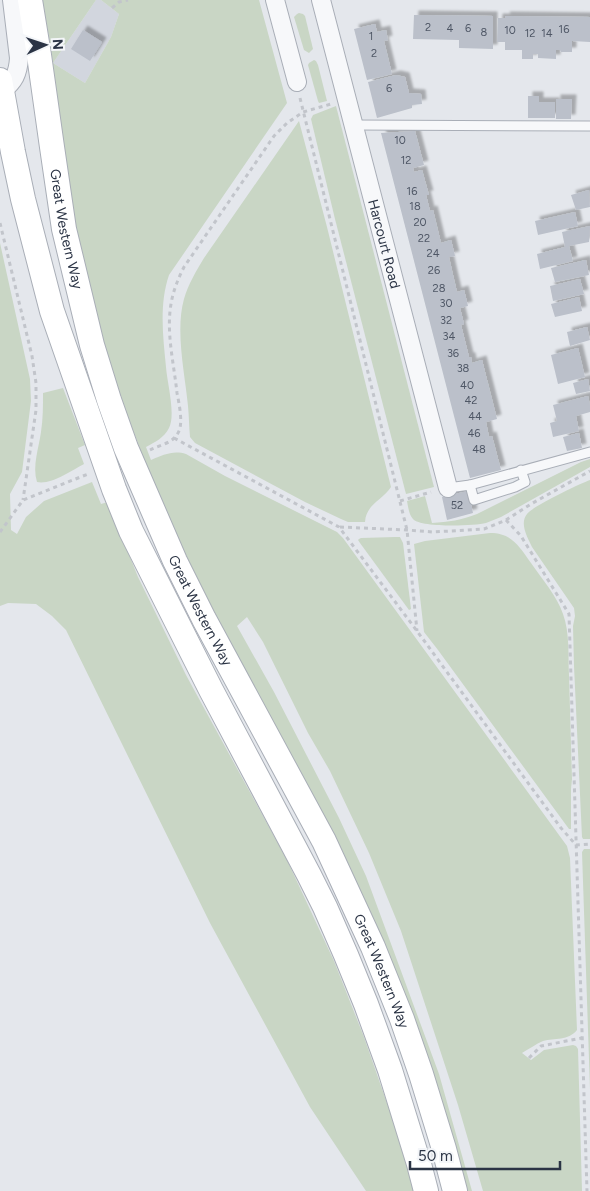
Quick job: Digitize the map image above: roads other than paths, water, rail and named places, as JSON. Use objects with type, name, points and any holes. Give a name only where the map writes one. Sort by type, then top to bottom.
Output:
[{"type":"main road","name":"Great Western Way","points":[[30,0],[64,229],[92,345],[126,448],[175,561],[204,619],[324,841],[373,947],[402,1019],[421,1074],[455,1191]]},
{"type":"main road","name":"Great Western Way","points":[[1,88],[6,143],[23,199],[52,311],[117,498],[131,531],[211,690],[309,875],[339,939],[366,1004],[390,1070],[426,1191]]},
{"type":"street","points":[[1,88],[14,80],[19,65],[12,0]]},
{"type":"street","points":[[275,0],[297,82]]},
{"type":"street","name":"Harcourt Road","points":[[321,0],[448,488]]},
{"type":"lane","points":[[354,125],[590,126]]},
{"type":"lane","points":[[448,488],[470,485],[590,452]]},
{"type":"lane","points":[[470,485],[474,500],[516,487],[525,482],[521,470]]}]
